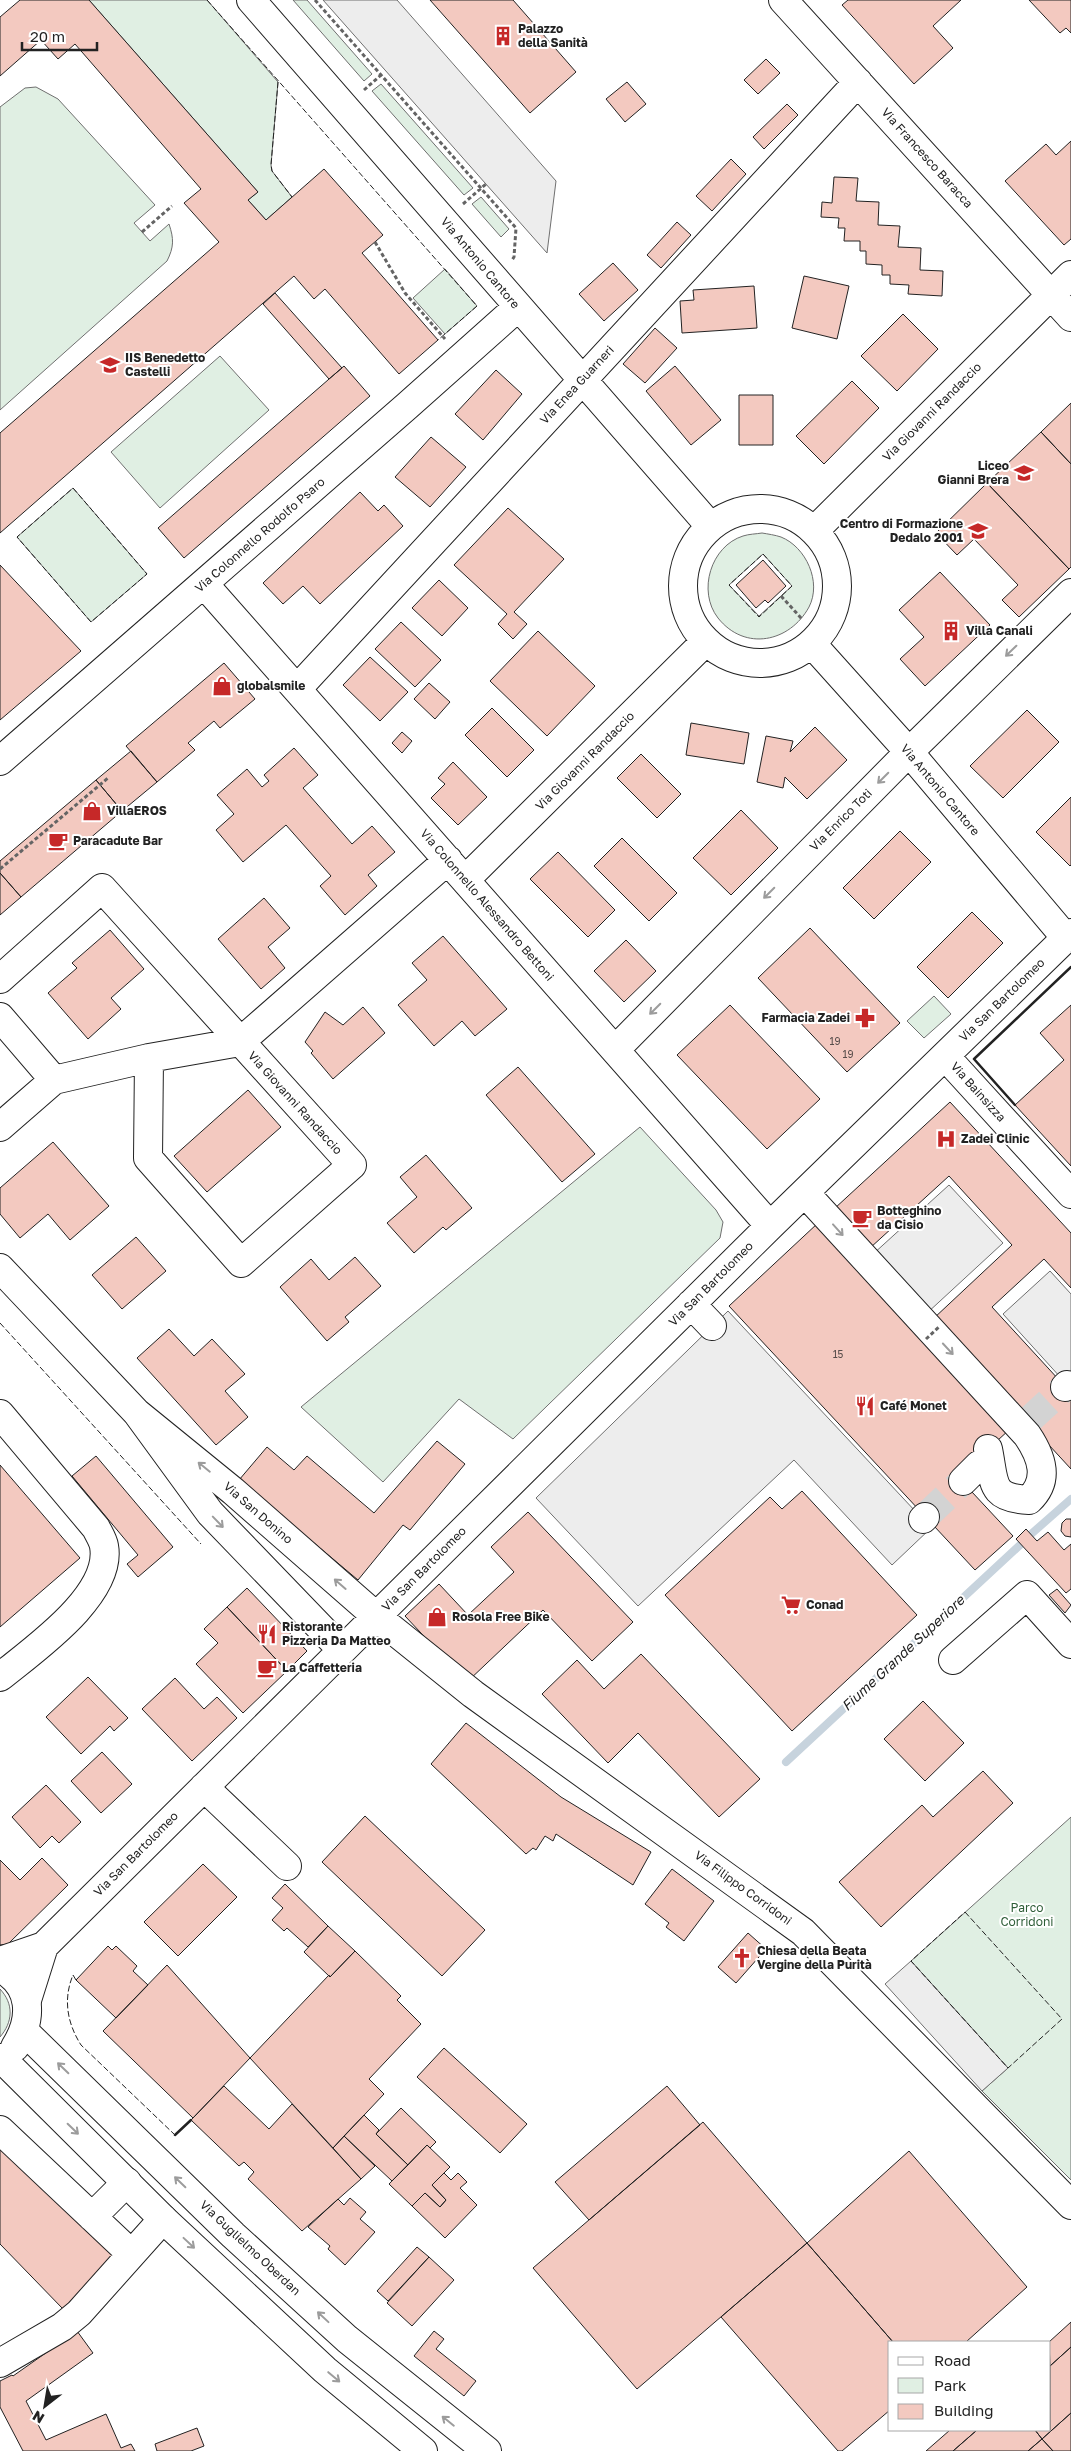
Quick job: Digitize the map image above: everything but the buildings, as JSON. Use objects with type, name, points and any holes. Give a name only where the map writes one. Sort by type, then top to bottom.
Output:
[{"type":"street","name":"Via Antonio Cantore","points":[[251,0],[710,526]]},
{"type":"street","name":"Via Francesco Baracca","points":[[783,0],[1071,317]]},
{"type":"street","name":"Via Enea Guarneri","points":[[297,689],[858,82]]},
{"type":"street","name":"Via Giovanni Randaccio","points":[[814,530],[1071,275]]},
{"type":"street","name":"Via Colonnello Rodolfo Psaro","points":[[0,760],[204,584],[518,307]]},
{"type":"street","points":[[770,509],[790,515],[814,530],[829,551],[836,570],[838,590],[831,616],[825,629],[807,632],[792,657],[770,664],[746,663],[732,658],[705,642],[690,620],[683,596],[684,570],[693,546],[710,526],[728,515],[748,510],[770,509]]},
{"type":"street","name":"Via Colonnello Alessandro Bettoni","points":[[204,584],[770,1226]]},
{"type":"street","name":"Via Enrico Toti","points":[[615,1050],[908,752],[1071,593]]},
{"type":"street","name":"Via Antonio Cantore","points":[[807,632],[908,752],[1069,935]]},
{"type":"street","name":"Via Giovanni Randaccio","points":[[0,1128],[54,1080],[149,1058],[240,1042],[456,870],[705,642]]},
{"type":"street","name":"Via Giovanni Randaccio","points":[[0,979],[102,888],[352,1165],[241,1263],[148,1158],[149,1058]]},
{"type":"street","name":"Via San Bartolomeo","points":[[0,1961],[44,1946],[770,1226],[1069,935]]},
{"type":"street","points":[[0,1017],[54,1080]]},
{"type":"street","name":"Via Bainsizza","points":[[945,1056],[1071,1194]]},
{"type":"street","points":[[805,1193],[896,1286],[1024,1424],[1038,1455],[1042,1481],[1038,1492],[1029,1500],[1011,1499],[1002,1495],[981,1461],[1024,1424]]},
{"type":"street","name":"Via San Donino","points":[[0,1268],[137,1413],[210,1514],[342,1650]]},
{"type":"street","points":[[691,1304],[712,1326]]},
{"type":"street","name":"Via San Donino","points":[[137,1413],[233,1490],[376,1617]]},
{"type":"street","points":[[0,1414],[96,1528],[104,1547],[102,1568],[89,1597],[70,1618],[0,1677]]},
{"type":"street","points":[[953,1660],[1027,1595],[1071,1644]]},
{"type":"street","name":"Via Filippo Corridoni","points":[[376,1617],[473,1694],[803,1932],[1071,2205]]},
{"type":"street","points":[[204,1787],[287,1866]]},
{"type":"street","name":"Via San Bartolomeo","points":[[27,2000],[44,1946]]},
{"type":"street","points":[[0,1968],[13,1977],[27,2000],[28,2010],[25,2032],[15,2047],[0,2058],[164,2219],[325,2370],[423,2451]]},
{"type":"street","name":"Via Guglielmo Oberdan","points":[[25,2032],[233,2234],[347,2339],[487,2451]]},
{"type":"street","points":[[0,2130],[124,2246]]},
{"type":"street","points":[[92,2217],[127,2182]]},
{"type":"street","points":[[0,2363],[62,2327],[79,2314],[164,2219]]},
{"type":"path","points":[[314,0],[516,228],[514,257],[509,262]]},
{"type":"path","points":[[362,92],[382,76]]},
{"type":"path","points":[[461,206],[486,184]]},
{"type":"path","points":[[142,232],[172,206]]},
{"type":"path","points":[[375,242],[405,293],[445,340]]},
{"type":"path","points":[[781,596],[807,632]]},
{"type":"path","points":[[0,869],[108,778]]},
{"type":"path","points":[[926,1339],[940,1326]]},
{"type":"green space","points":[[89,0],[207,0],[278,82],[271,165],[272,171],[292,197],[266,220],[248,200],[258,192]]},
{"type":"green space","points":[[293,0],[307,0],[372,74],[364,81]]},
{"type":"green space","points":[[381,84],[473,188],[464,195],[372,91]]},
{"type":"green space","points":[[36,87],[58,99],[155,205],[134,223],[150,241],[169,224],[172,243],[167,261],[0,410],[0,107],[25,88]]},
{"type":"green space","points":[[481,197],[509,229],[501,237],[472,204]]},
{"type":"green space","points":[[445,269],[477,306],[445,334],[413,298]]},
{"type":"green space","points":[[220,356],[269,410],[160,508],[111,452]]},
{"type":"green space","points":[[73,488],[147,574],[91,622],[17,537]]},
{"type":"green space","points":[[762,533],[781,537],[798,549],[809,566],[814,587],[809,607],[801,619],[791,628],[779,635],[754,639],[741,636],[729,629],[718,618],[712,607],[708,583],[715,559],[723,549],[732,541],[743,536]],"holes":[[[763,554],[792,586],[759,616],[729,585]]]},
{"type":"green space","points":[[934,996],[951,1014],[924,1038],[907,1021]]},
{"type":"green space","points":[[640,1127],[716,1210],[723,1222],[720,1238],[513,1439],[459,1399],[383,1482],[301,1407]]},
{"type":"green space","name":"Parco Corridoni","points":[[1071,1817],[1071,2180],[982,2091],[1008,2068],[911,1961]]},
{"type":"green space","points":[[0,1989],[8,2001],[10,2013],[7,2025],[0,2037]]},
{"type":"shaded area","points":[[323,0],[397,0],[556,181],[547,253]]},
{"type":"shaded area","points":[[949,1185],[1003,1243],[926,1314],[872,1255]]},
{"type":"shaded area","points":[[1050,1271],[1071,1294],[1071,1389],[1003,1314]]},
{"type":"shaded area","points":[[728,1311],[931,1528],[892,1565],[794,1460],[638,1606],[536,1498]]},
{"type":"shaded area","points":[[911,1961],[1008,2068],[982,2091],[885,1984]]},
{"type":"waterway","name":"Fiume Grande Superiore","points":[[1030,1535],[1071,1499]]},
{"type":"waterway","name":"Fiume Grande Superiore","points":[[786,1762],[1020,1545]]},
{"type":"tunnel","points":[[1028,1421],[1065,1387]]},
{"type":"tunnel","points":[[925,1517],[963,1481]]},
{"type":"fence","points":[[207,0],[477,306],[438,340]]},
{"type":"fence","points":[[278,82],[271,165],[272,171],[292,197]]},
{"type":"fence","points":[[73,488],[147,574],[91,622],[17,537],[73,488]]},
{"type":"fence","points":[[763,554],[792,586],[759,617],[729,585],[763,554]]},
{"type":"fence","points":[[0,1323],[201,1544]]},
{"type":"fence","points":[[965,1912],[1062,2019],[1008,2068],[911,1961],[965,1912]]},
{"type":"fence","points":[[76,1980],[73,1975],[67,2002],[72,2028],[81,2045],[175,2135]]},
{"type":"wall","points":[[1015,1105],[974,1059],[1071,967]]},
{"type":"wall","points":[[175,2135],[191,2120]]},
{"type":"place","name":"Palazzo della Sanità","points":[[503,36]]},
{"type":"place","name":"IIS Benedetto Castelli","points":[[110,365]]},
{"type":"place","name":"Liceo Gianni Brera","points":[[1024,473]]},
{"type":"place","name":"Centro di Formazione Dedalo 2001","points":[[978,531]]},
{"type":"place","name":"Villa Canali","points":[[951,631]]},
{"type":"place","name":"globalsmile","points":[[222,686]]},
{"type":"place","name":"VillaEROS","points":[[92,811]]},
{"type":"place","name":"Paracadute Bar","points":[[58,841]]},
{"type":"place","name":"Farmacia Zadei","points":[[865,1018]]},
{"type":"place","name":"Zadei Clinic","points":[[946,1139]]},
{"type":"place","name":"Botteghino da Cisio","points":[[862,1218]]},
{"type":"place","name":"Café Monet","points":[[865,1406]]},
{"type":"place","name":"Conad","points":[[791,1605]]},
{"type":"place","name":"Rosola Free Bike","points":[[437,1617]]},
{"type":"place","name":"Ristorante Pizzeria Da Matteo","points":[[267,1634]]},
{"type":"place","name":"La Caffetteria","points":[[267,1668]]},
{"type":"place","name":"Chiesa della Beata Vergine della Purità","points":[[742,1958]]}]
